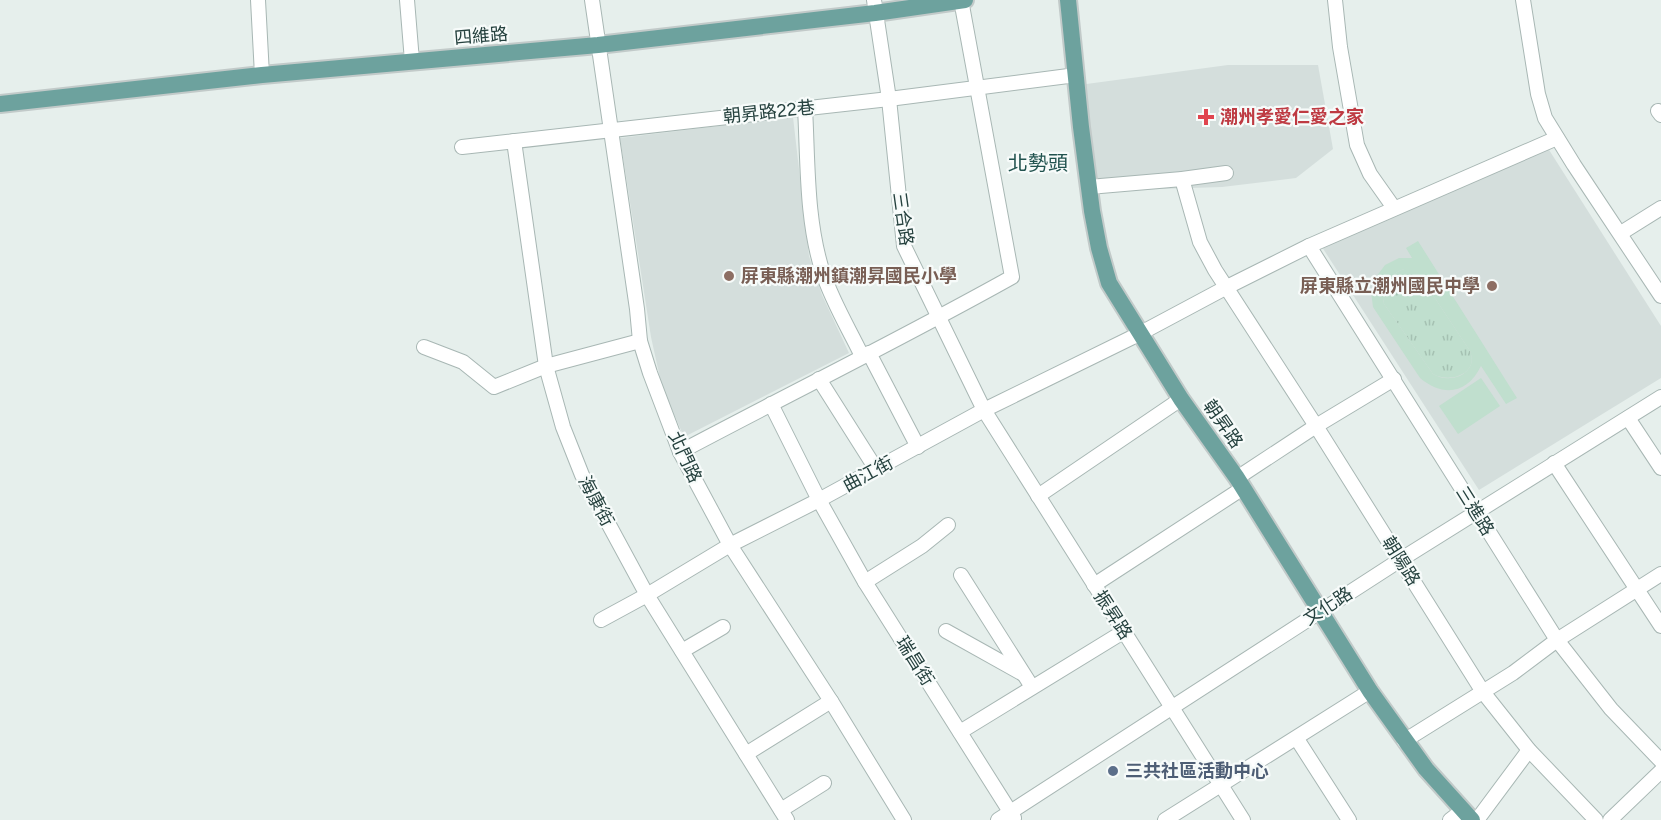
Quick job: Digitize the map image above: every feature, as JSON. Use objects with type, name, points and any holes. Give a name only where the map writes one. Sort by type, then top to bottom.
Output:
[{"type":"main road","name":"四維路","points":[[0,104],[262,75],[598,45],[874,6],[963,0]]},
{"type":"main road","name":"朝昇路","points":[[1068,0],[1089,187],[1099,248],[1109,283],[1181,399],[1240,483],[1370,691],[1404,741],[1462,817]]},
{"type":"street","points":[[258,0],[262,75]]},
{"type":"street","points":[[407,0],[412,61]]},
{"type":"street","name":"北門路","points":[[592,0],[640,341],[680,452],[730,545],[831,701],[904,820]]},
{"type":"street","points":[[680,452],[865,354],[938,319],[1012,277],[963,0]]},
{"type":"street","points":[[1335,0],[1340,46],[1357,145],[1370,174],[1394,208]]},
{"type":"street","points":[[1523,0],[1538,94],[1545,118],[1661,296]]},
{"type":"street","name":"三合路","points":[[874,6],[889,99],[904,246],[984,410]]},
{"type":"street","name":"朝昇路22巷","points":[[462,147],[889,99],[1076,75]]},
{"type":"street","points":[[806,108],[811,211],[823,273],[865,354],[918,447]]},
{"type":"street","name":"曲江街","points":[[601,620],[730,545],[819,500],[984,410],[1139,334],[1227,286],[1309,246],[1557,138]]},
{"type":"street","name":"海康街","points":[[514,141],[546,366],[563,427],[582,476],[647,595],[784,815]]},
{"type":"street","points":[[1089,187],[1226,173]]},
{"type":"street","name":"朝陽路","points":[[1182,179],[1200,242],[1483,692],[1529,750],[1596,820]]},
{"type":"street","points":[[1621,233],[1661,208]]},
{"type":"street","name":"三進路","points":[[1309,246],[1557,640],[1605,702],[1661,761]]},
{"type":"street","points":[[424,347],[463,362],[494,387],[546,366],[640,341]]},
{"type":"street","points":[[819,378],[876,469]]},
{"type":"street","points":[[1094,585],[1240,483],[1316,426],[1394,379]]},
{"type":"street","name":"文化路","points":[[998,820],[1013,816],[1321,611],[1661,397]]},
{"type":"street","points":[[1038,496],[1181,399]]},
{"type":"street","name":"瑞昌街","points":[[771,404],[819,500],[864,582],[1013,816]]},
{"type":"street","name":"振昇路","points":[[984,410],[1243,820]]},
{"type":"street","points":[[1628,418],[1661,468]]},
{"type":"street","points":[[1554,463],[1661,626]]},
{"type":"street","points":[[864,582],[921,546],[948,525]]},
{"type":"street","points":[[1404,741],[1483,692],[1557,640],[1661,574]]},
{"type":"street","points":[[961,575],[1029,681]]},
{"type":"street","points":[[682,651],[723,627]]},
{"type":"street","points":[[946,631],[1029,681]]},
{"type":"street","points":[[960,732],[1029,681],[1123,632]]},
{"type":"street","points":[[1165,820],[1370,691]]},
{"type":"street","points":[[746,754],[831,701]]},
{"type":"street","points":[[1297,739],[1349,820]]},
{"type":"street","points":[[1477,820],[1529,750]]},
{"type":"street","points":[[1610,820],[1661,771]]},
{"type":"street","points":[[784,815],[824,783]]},
{"type":"shaded area","name":"潮州孝愛仁愛之家","points":[[1228,65],[1318,65],[1333,149],[1296,178],[1222,187],[1097,191],[1079,85]]},
{"type":"shaded area","name":"屏東縣潮州鎮潮昇國民小學","points":[[793,117],[809,256],[822,295],[849,353],[684,437],[662,387],[651,337],[620,138]]},
{"type":"shaded area","name":"屏東縣立潮州國民中學","points":[[1544,142],[1661,326],[1661,378],[1479,490],[1322,247]]},
{"type":"green space","points":[[1418,241],[1517,398],[1506,404],[1481,366],[1469,382],[1455,390],[1438,388],[1420,378],[1373,307],[1371,292],[1376,277],[1385,265],[1399,258],[1412,258],[1406,248]],"holes":[[[1404,269],[1411,270],[1421,277],[1470,351],[1471,365],[1462,375],[1448,378],[1433,374],[1384,304],[1383,292],[1389,278]]]},
{"type":"green space","points":[[1404,269],[1411,269],[1421,277],[1470,351],[1471,365],[1462,374],[1448,378],[1433,374],[1384,304],[1383,292],[1386,282]]},
{"type":"green space","points":[[1481,378],[1500,406],[1458,434],[1439,406]]},
{"type":"place","name":"潮州孝愛仁愛之家","points":[[1206,117]]},
{"type":"place","name":"屏東縣潮州鎮潮昇國民小學","points":[[729,276]]},
{"type":"place","name":"屏東縣立潮州國民中學","points":[[1492,286]]},
{"type":"place","name":"三共社區活動中心","points":[[1113,771]]},
{"type":"district","name":"北勢頭","points":[[1038,163]]}]
